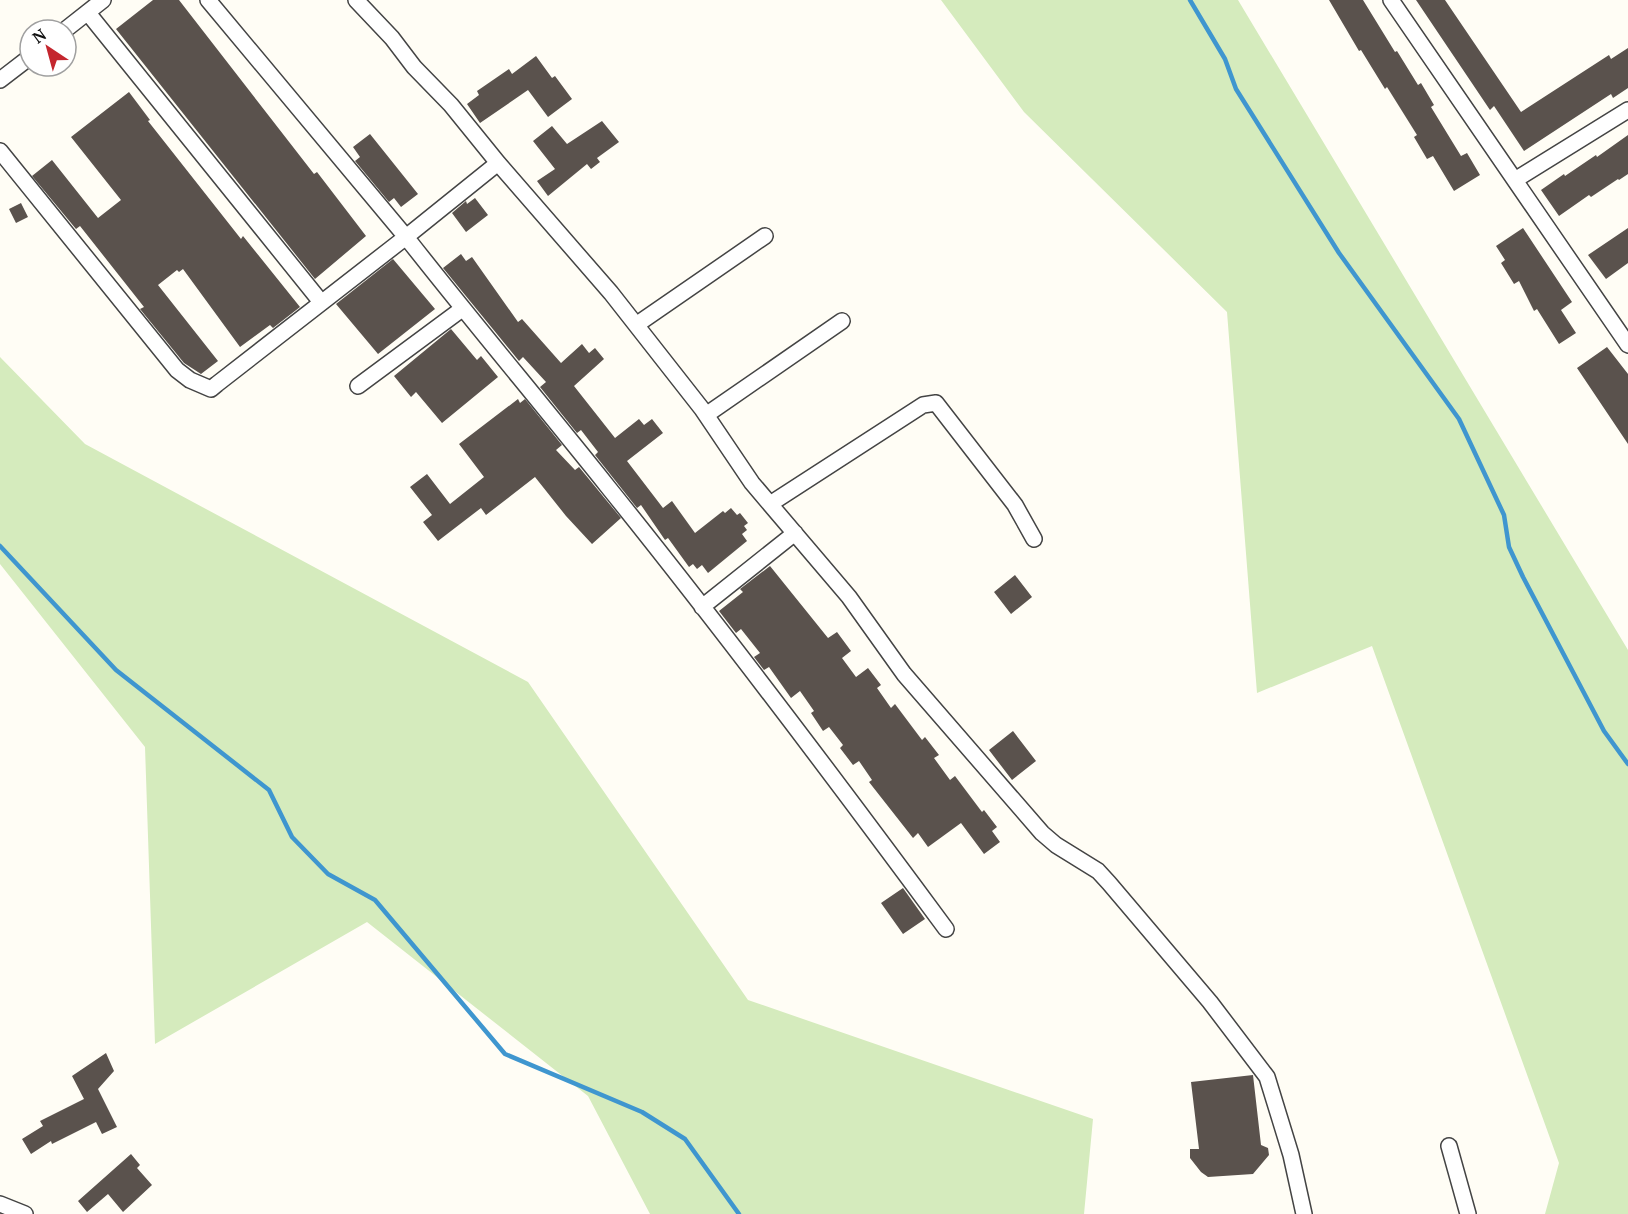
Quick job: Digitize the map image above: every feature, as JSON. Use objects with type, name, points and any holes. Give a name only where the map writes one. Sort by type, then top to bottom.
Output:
[{"type":"street","points":[[78,20],[104,0]]},
{"type":"street","points":[[208,0],[406,237],[608,487],[807,741],[946,929]]},
{"type":"street","points":[[356,0],[392,38],[414,67],[451,105],[611,293],[706,415],[753,483],[849,597],[904,674],[1034,824],[1056,845],[1098,871],[1138,915],[1210,1002],[1267,1077],[1291,1155],[1304,1214]]},
{"type":"street","points":[[1391,0],[1628,345]]},
{"type":"street","points":[[88,13],[321,302]]},
{"type":"street","points":[[0,80],[18,66]]},
{"type":"street","points":[[1515,180],[1628,110]]},
{"type":"street","points":[[0,151],[177,370],[190,380],[211,389],[498,163]]},
{"type":"street","points":[[636,325],[765,236]]},
{"type":"street","points":[[358,387],[462,309]]},
{"type":"street","points":[[706,415],[843,321]]},
{"type":"street","points":[[770,504],[923,405],[936,403],[1015,506],[1034,539]]},
{"type":"street","points":[[702,607],[795,533]]},
{"type":"street","points":[[1449,1146],[1468,1214]]},
{"type":"street","points":[[0,1204],[25,1214]]},
{"type":"green space","points":[[941,0],[1238,0],[1628,650],[1628,1214],[1545,1214],[1559,1163],[1372,646],[1257,693],[1227,312],[1024,112]]},
{"type":"green space","points":[[0,357],[85,444],[528,682],[748,1000],[1093,1119],[1084,1214],[650,1214],[588,1096],[367,922],[155,1044],[145,747],[0,564]]},
{"type":"building","points":[[153,0],[179,0],[314,174],[317,172],[366,236],[315,279],[116,29]]},
{"type":"building","points":[[1329,0],[1363,0],[1418,85],[1421,83],[1434,105],[1431,107],[1461,156],[1467,153],[1480,175],[1454,191],[1433,156],[1427,159],[1414,137],[1417,135],[1387,87],[1385,89],[1361,50],[1359,51]]},
{"type":"building","points":[[1416,0],[1445,0],[1521,112],[1609,55],[1611,59],[1628,48],[1628,88],[1613,98],[1611,94],[1524,151],[1494,106],[1490,110]]},
{"type":"building","points":[[536,56],[552,78],[555,76],[572,99],[548,117],[528,90],[480,123],[467,104],[479,95],[477,91],[509,69],[512,74]]},
{"type":"building","points":[[129,92],[150,120],[148,121],[241,239],[243,236],[300,307],[273,328],[270,325],[240,347],[183,269],[179,272],[177,270],[158,285],[218,361],[201,374],[184,363],[140,309],[144,307],[80,226],[76,229],[32,176],[52,160],[98,218],[121,200],[71,137]]},
{"type":"building","points":[[602,121],[619,142],[597,158],[600,162],[591,169],[587,164],[548,196],[537,181],[555,169],[533,141],[552,126],[567,144]]},
{"type":"building","points":[[370,134],[418,194],[401,207],[394,198],[389,202],[355,161],[360,157],[353,147]]},
{"type":"building","points":[[1628,135],[1628,174],[1591,197],[1589,195],[1559,216],[1541,190],[1596,155],[1597,157]]},
{"type":"building","points":[[475,198],[488,215],[466,232],[452,213],[466,201],[467,204]]},
{"type":"building","points":[[21,203],[28,217],[16,223],[9,209]]},
{"type":"building","points":[[1523,228],[1572,302],[1561,310],[1576,333],[1559,344],[1537,309],[1534,311],[1519,281],[1514,284],[1501,263],[1505,260],[1496,246]]},
{"type":"building","points":[[1628,228],[1628,263],[1606,279],[1588,255]]},
{"type":"building","points":[[461,254],[466,261],[472,257],[518,322],[522,319],[561,363],[582,344],[589,353],[595,348],[604,359],[574,386],[615,438],[639,419],[644,425],[652,419],[663,433],[627,461],[663,508],[672,501],[695,533],[723,511],[725,513],[731,508],[737,515],[740,513],[748,523],[744,526],[747,530],[742,534],[747,541],[708,573],[702,565],[697,569],[693,564],[689,567],[668,538],[665,540],[641,505],[637,508],[595,455],[598,452],[581,430],[577,433],[540,387],[546,382],[523,357],[519,361],[443,268]]},
{"type":"building","points":[[393,259],[435,309],[378,354],[336,304]]},
{"type":"building","points":[[451,329],[477,360],[481,356],[498,377],[442,423],[416,392],[411,397],[394,376]]},
{"type":"building","points":[[1607,347],[1628,374],[1628,444],[1577,368]]},
{"type":"building","points":[[518,399],[520,403],[525,399],[562,445],[556,450],[575,470],[579,467],[621,518],[592,544],[535,477],[486,515],[481,508],[438,541],[423,522],[432,515],[410,487],[427,474],[450,504],[484,477],[459,444]]},
{"type":"building","points":[[770,566],[828,638],[837,632],[851,651],[842,658],[856,677],[868,668],[881,685],[877,688],[891,708],[895,704],[922,740],[925,737],[939,755],[934,758],[950,780],[955,776],[982,812],[984,810],[997,827],[992,831],[1000,842],[984,854],[961,823],[928,847],[918,833],[913,838],[869,782],[872,780],[859,761],[853,765],[840,748],[843,745],[829,727],[823,731],[811,713],[814,711],[800,691],[791,698],[769,667],[764,670],[754,657],[760,653],[741,629],[736,633],[719,611],[743,592],[740,589]]},
{"type":"building","points":[[1015,575],[1032,597],[1011,614],[994,592]]},
{"type":"building","points":[[1013,731],[1036,761],[1012,780],[989,750]]},
{"type":"building","points":[[903,888],[925,919],[903,934],[881,903]]},
{"type":"building","points":[[106,1053],[114,1071],[98,1089],[117,1127],[102,1134],[96,1122],[52,1144],[51,1141],[31,1154],[22,1139],[43,1126],[40,1121],[84,1099],[72,1076]]},
{"type":"building","points":[[1253,1075],[1261,1145],[1268,1148],[1269,1155],[1253,1174],[1208,1177],[1190,1158],[1190,1149],[1199,1149],[1191,1082]]},
{"type":"building","points":[[131,1154],[140,1165],[137,1168],[152,1185],[123,1212],[108,1194],[87,1212],[78,1201]]},
{"type":"waterway","points":[[1190,0],[1225,59],[1236,89],[1339,253],[1459,419],[1504,515],[1509,547],[1523,577],[1604,731],[1628,764]]},
{"type":"waterway","points":[[0,546],[116,670],[269,790],[292,837],[328,874],[375,900],[505,1054],[642,1112],[685,1139],[739,1214]]}]
